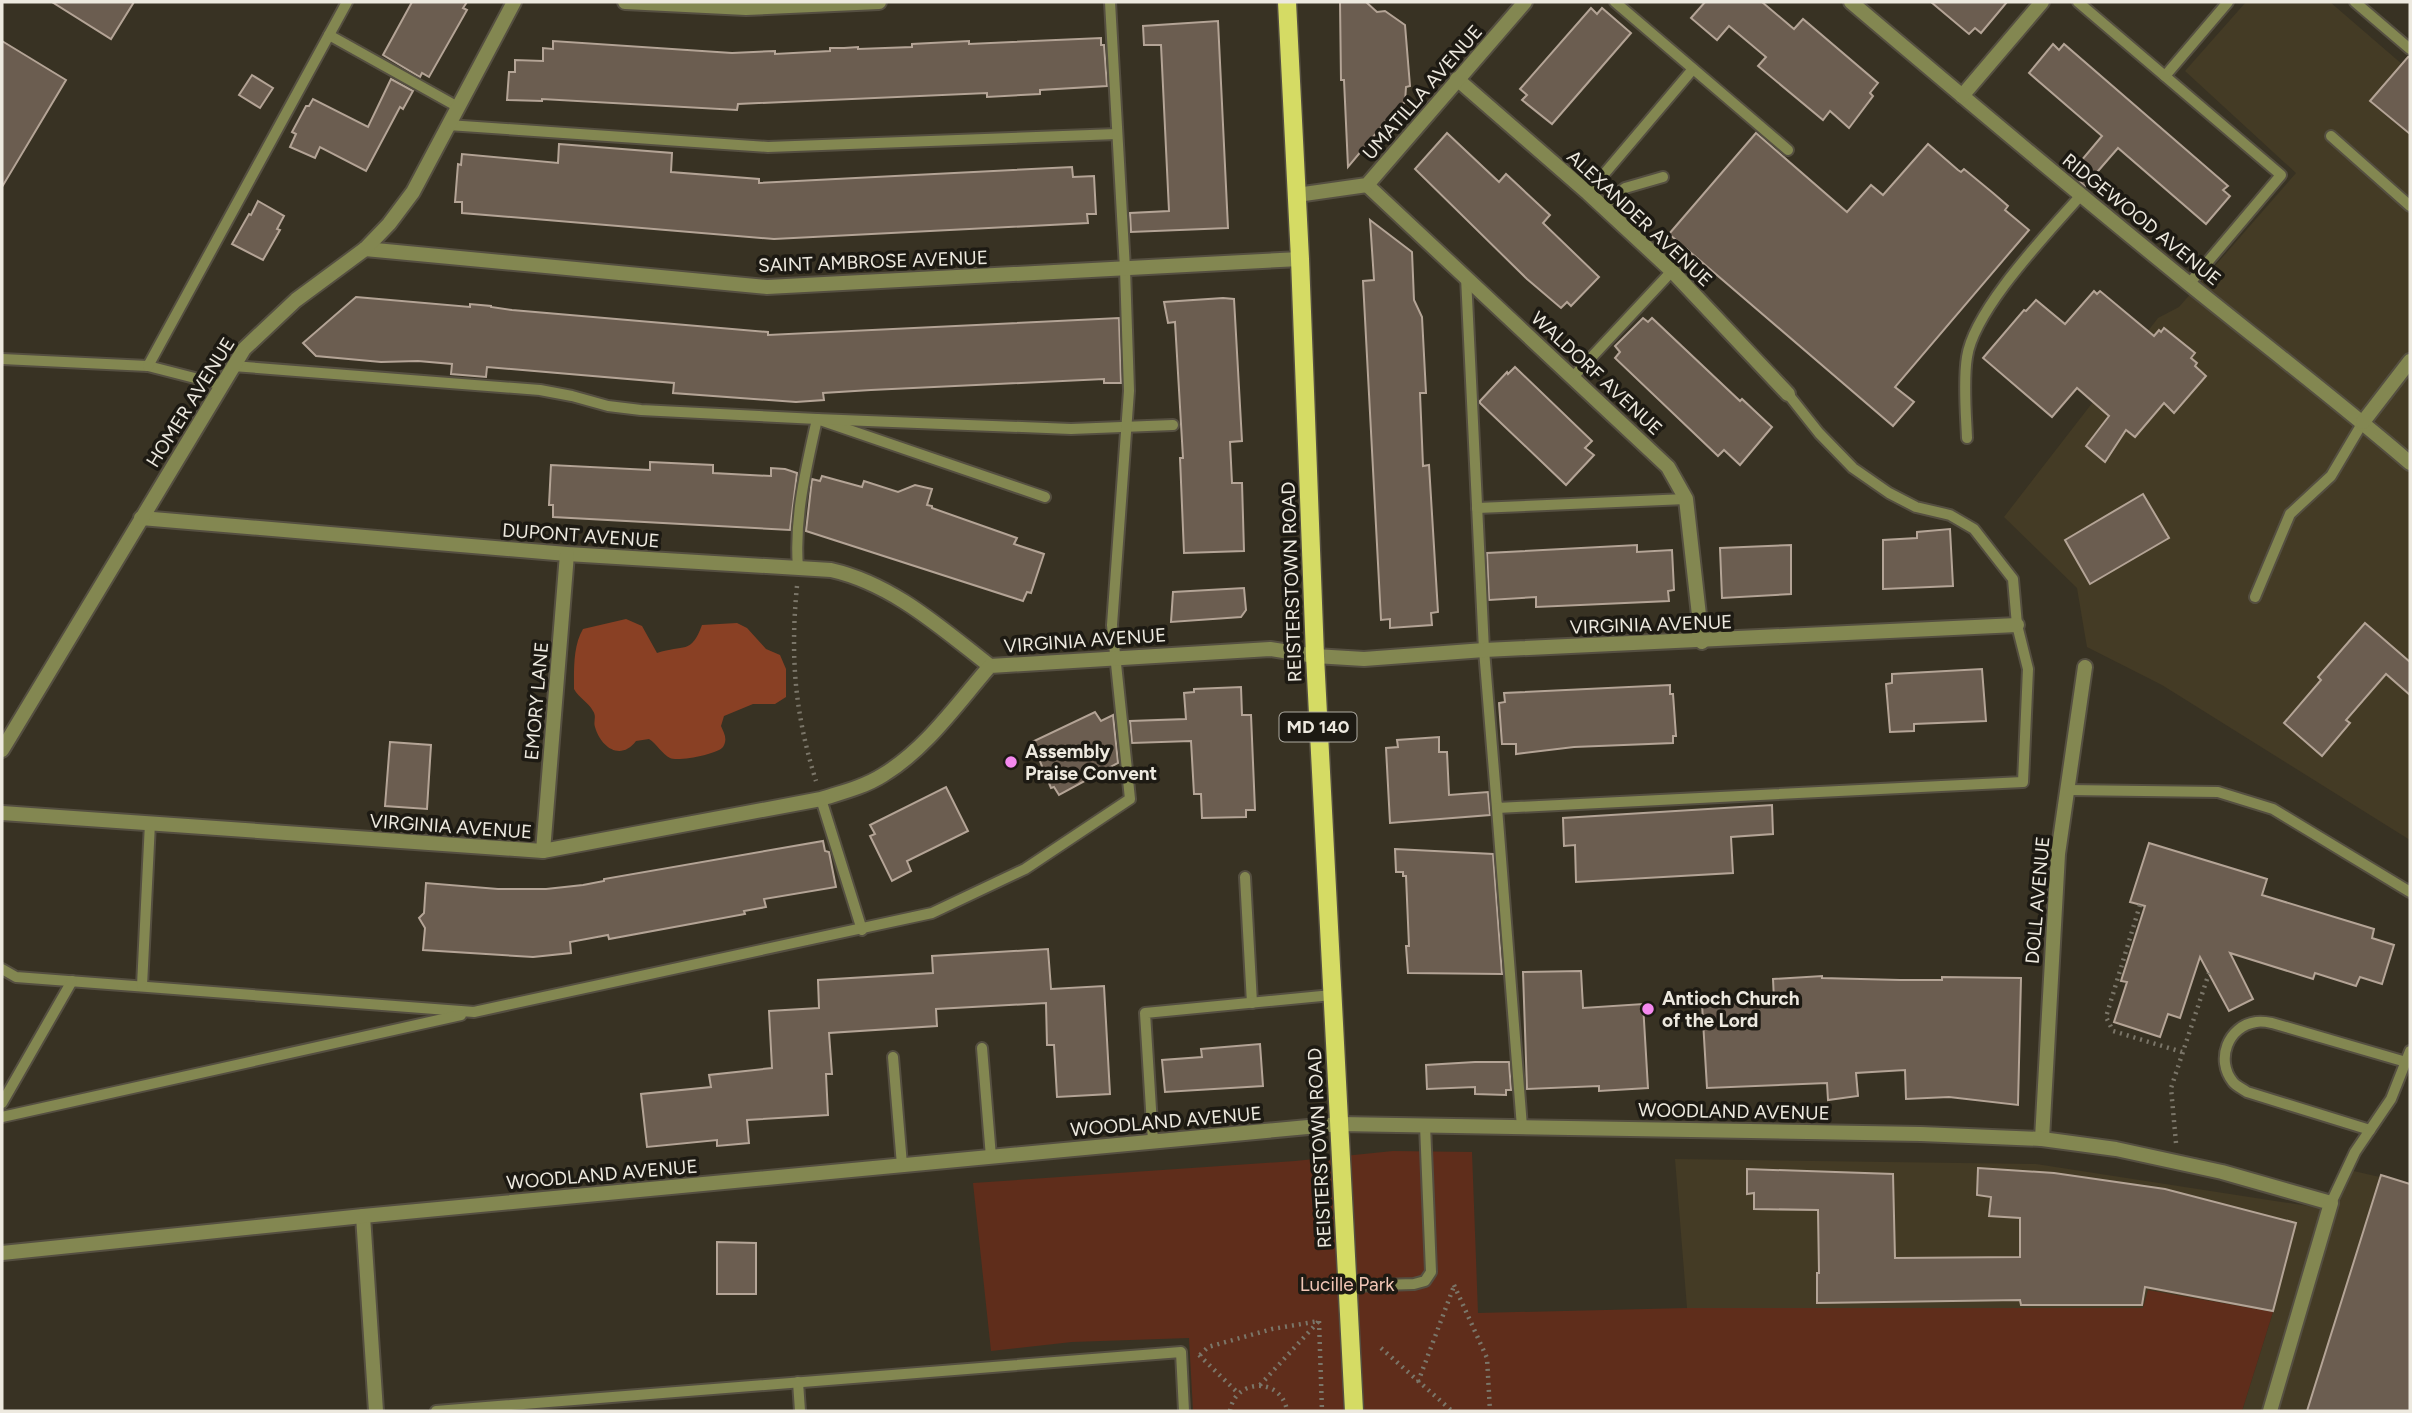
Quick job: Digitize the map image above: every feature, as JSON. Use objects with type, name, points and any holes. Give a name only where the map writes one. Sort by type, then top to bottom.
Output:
[{"type":"main road","name":"REISTERSTOWN ROAD","points":[[1287,2],[1315,656],[1354,1411]]},
{"type":"street","name":"HOMER AVENUE","points":[[2,750],[244,349],[268,324],[365,249],[389,224],[413,192],[514,2]]},
{"type":"street","points":[[625,2],[746,8],[879,2]]},
{"type":"street","name":"UMATILLA AVENUE","points":[[1297,195],[1367,185],[1525,2]]},
{"type":"street","name":"RIDGEWOOD AVENUE","points":[[1851,2],[2081,195],[2363,422],[2410,463]]},
{"type":"street","points":[[1962,96],[2042,2]]},
{"type":"street","name":"ALEXANDER AVENUE","points":[[1457,79],[1603,206],[1672,271],[1788,394]]},
{"type":"street","name":"WALDORF AVENUE","points":[[1367,185],[1668,467],[1686,499],[1702,642]]},
{"type":"street","name":"SAINT AMBROSE AVENUE","points":[[365,249],[767,287],[1300,259]]},
{"type":"street","points":[[2363,422],[2410,360]]},
{"type":"street","name":"DUPONT AVENUE","points":[[141,518],[567,554],[831,570],[854,575],[882,588],[910,605],[990,666]]},
{"type":"street","name":"EMORY LANE","points":[[543,851],[567,554]]},
{"type":"street","name":"VIRGINIA AVENUE","points":[[2,813],[543,851],[821,799],[858,788],[882,776],[927,739],[990,666],[1270,649],[1315,656],[1364,659],[1484,650],[1702,642],[2017,625]]},
{"type":"street","name":"DOLL AVENUE","points":[[2042,1139],[2058,854],[2085,667]]},
{"type":"street","name":"WOODLAND AVENUE","points":[[2,1251],[1339,1124],[1907,1134],[2042,1139],[2116,1149],[2222,1172],[2331,1203]]},
{"type":"street","points":[[2270,1411],[2331,1203]]},
{"type":"street","points":[[363,1216],[376,1411]]},
{"type":"lane","points":[[148,366],[347,2]]},
{"type":"lane","points":[[2,1117],[932,913],[1026,869],[1130,799],[1112,625],[1129,391],[1110,2]]},
{"type":"lane","points":[[1615,2],[1788,150]]},
{"type":"lane","points":[[2078,2],[2281,175],[2189,284]]},
{"type":"lane","points":[[2165,76],[2228,2]]},
{"type":"lane","points":[[2355,2],[2410,49]]},
{"type":"lane","points":[[329,35],[458,107]]},
{"type":"lane","points":[[1588,193],[1693,69]]},
{"type":"lane","points":[[448,125],[768,147],[1117,134]]},
{"type":"lane","points":[[2331,136],[2410,206]]},
{"type":"lane","points":[[1603,206],[1625,188],[1664,177]]},
{"type":"lane","points":[[1966,438],[1966,357],[1974,331],[1992,303],[2081,195]]},
{"type":"lane","points":[[1573,377],[1672,271]]},
{"type":"lane","points":[[1466,277],[1484,650],[1522,1127]]},
{"type":"lane","points":[[2,359],[148,366],[222,385]]},
{"type":"lane","points":[[233,366],[540,390],[608,406],[641,410],[1070,429],[1173,425]]},
{"type":"lane","points":[[1497,807],[2023,782],[2028,669],[2017,625],[2013,579],[1974,529],[1950,515],[1916,507],[1898,498],[1853,468],[1828,443],[1788,394]]},
{"type":"lane","points":[[817,419],[1045,497]]},
{"type":"lane","points":[[799,568],[799,506],[817,419]]},
{"type":"lane","points":[[2255,597],[2290,514],[2331,476],[2363,422]]},
{"type":"lane","points":[[1478,508],[1686,499]]},
{"type":"lane","points":[[2068,790],[2218,792],[2273,809],[2410,892]]},
{"type":"lane","points":[[821,799],[862,930]]},
{"type":"lane","points":[[142,986],[150,823]]},
{"type":"lane","points":[[1245,877],[1252,1003]]},
{"type":"lane","points":[[2,969],[16,977],[474,1012]]},
{"type":"lane","points":[[2,1103],[72,981]]},
{"type":"lane","points":[[1153,1141],[1145,1013],[1332,995]]},
{"type":"lane","points":[[2370,1130],[2246,1092],[2232,1081],[2225,1063],[2225,1051],[2230,1038],[2240,1028],[2256,1022],[2272,1023],[2406,1062]]},
{"type":"lane","points":[[982,1048],[991,1157]]},
{"type":"lane","points":[[2331,1203],[2355,1152],[2391,1100],[2410,1051]]},
{"type":"lane","points":[[893,1057],[902,1165]]},
{"type":"lane","points":[[1348,1286],[1414,1284],[1425,1281],[1431,1272],[1425,1125]]},
{"type":"lane","points":[[436,1411],[1181,1352],[1185,1411]]},
{"type":"lane","points":[[798,1382],[800,1411]]},
{"type":"path","points":[[799,568],[793,637],[794,685],[803,740],[821,799]]},
{"type":"path","points":[[2140,905],[2106,1017],[2113,1031],[2182,1052]]},
{"type":"path","points":[[2177,1147],[2171,1088],[2208,973]]},
{"type":"path","points":[[1418,1382],[1454,1285],[1487,1357],[1490,1411]]},
{"type":"path","points":[[1200,1355],[1208,1347],[1272,1329],[1319,1321]]},
{"type":"path","points":[[1259,1385],[1319,1321]]},
{"type":"path","points":[[1319,1321],[1322,1411]]},
{"type":"path","points":[[1381,1348],[1452,1411]]},
{"type":"path","points":[[1181,1352],[1200,1355],[1238,1393]]},
{"type":"path","points":[[1230,1411],[1238,1393],[1247,1387],[1259,1385],[1271,1388],[1281,1395],[1287,1411]]},
{"type":"shaded area","points":[[2246,2],[2330,2],[2410,71],[2410,840],[2162,685],[2087,647],[2077,588],[2004,517],[2158,318],[2179,307],[2296,173],[2185,71]]},
{"type":"shaded area","points":[[626,619],[642,626],[657,653],[690,645],[702,625],[737,623],[747,628],[766,649],[780,655],[786,669],[786,697],[775,704],[753,704],[724,716],[721,726],[725,736],[723,747],[706,755],[670,758],[649,739],[636,741],[624,750],[612,749],[598,734],[593,711],[574,689],[575,658],[583,629]]},
{"type":"shaded area","points":[[1675,1159],[2036,1164],[2334,1210],[2345,1169],[2410,1184],[2410,1411],[2242,1411],[2273,1312],[2148,1290],[2143,1308],[1687,1308]]},
{"type":"green space","name":"Lucille Park","points":[[1393,1151],[1472,1152],[1478,1313],[1687,1308],[2143,1308],[2148,1290],[2273,1312],[2242,1411],[1193,1411],[1189,1338],[1072,1342],[991,1351],[973,1183],[1295,1161]]},
{"type":"building","points":[[52,2],[134,2],[111,39]]},
{"type":"building","points":[[412,2],[467,2],[463,8],[467,10],[429,77],[422,73],[420,77],[383,55]]},
{"type":"building","points":[[1340,2],[1366,2],[1377,12],[1385,11],[1405,25],[1410,86],[1406,87],[1405,102],[1348,167],[1344,80],[1341,80]]},
{"type":"building","points":[[1705,2],[1762,2],[1794,29],[1803,19],[1878,83],[1870,93],[1873,96],[1849,128],[1830,111],[1823,120],[1758,66],[1766,57],[1729,26],[1717,40],[1691,18]]},
{"type":"building","points":[[1931,2],[2007,2],[1981,33],[1975,28],[1969,34]]},
{"type":"building","points":[[1591,8],[1597,14],[1602,8],[1631,33],[1552,124],[1522,100],[1527,95],[1520,89]]},
{"type":"building","points":[[1218,21],[1228,228],[1131,232],[1130,213],[1169,211],[1161,45],[1144,45],[1143,26]]},
{"type":"building","points":[[1101,38],[1101,45],[1104,45],[1107,86],[1040,90],[1040,94],[987,97],[987,93],[738,104],[737,110],[542,99],[507,100],[509,72],[515,72],[515,60],[543,61],[543,48],[553,49],[553,41],[732,53],[775,51],[775,54],[830,51],[830,48],[912,47],[912,44],[969,41],[969,44]]},
{"type":"building","points":[[2,41],[66,80],[2,187]]},
{"type":"building","points":[[2053,44],[2059,50],[2064,44],[2228,186],[2223,190],[2230,196],[2206,224],[2118,148],[2085,186],[2070,174],[2102,136],[2029,73]]},
{"type":"building","points":[[2410,57],[2410,134],[2370,101]]},
{"type":"building","points":[[252,75],[273,88],[260,108],[239,95]]},
{"type":"building","points":[[391,79],[413,91],[403,109],[400,107],[366,171],[320,147],[315,158],[290,147],[296,134],[292,132],[306,106],[309,106],[313,99],[368,127]]},
{"type":"building","points":[[1447,133],[1499,182],[1506,174],[1550,215],[1543,223],[1599,277],[1571,306],[1567,302],[1561,308],[1527,279],[1415,169]]},
{"type":"building","points":[[1756,133],[1847,212],[1871,185],[1883,195],[1928,144],[1958,170],[1961,172],[1964,169],[1993,193],[2008,206],[2005,210],[2029,230],[1895,387],[1914,402],[1893,426],[1669,234]]},
{"type":"building","points":[[559,144],[672,153],[671,172],[759,179],[759,183],[1072,167],[1073,177],[1094,176],[1096,214],[1087,214],[1088,223],[774,239],[462,213],[462,202],[455,202],[458,164],[461,165],[462,154],[558,163]]},
{"type":"building","points":[[258,201],[284,216],[277,229],[280,230],[263,260],[232,244]]},
{"type":"building","points":[[1370,220],[1412,252],[1414,300],[1422,317],[1426,393],[1420,393],[1423,466],[1429,465],[1438,612],[1431,613],[1432,625],[1390,628],[1390,619],[1381,620],[1363,281],[1374,280]]},
{"type":"building","points":[[2094,291],[2097,294],[2100,291],[2154,336],[2164,328],[2195,353],[2191,358],[2206,376],[2174,413],[2164,403],[2135,437],[2126,430],[2105,462],[2086,446],[2109,416],[2077,388],[2052,417],[1983,358],[2024,310],[2036,300],[2065,324]]},
{"type":"building","points":[[356,297],[470,307],[470,304],[768,332],[768,335],[1119,318],[1121,383],[1104,383],[1104,379],[871,390],[823,393],[824,400],[796,402],[673,393],[674,383],[487,367],[486,377],[451,374],[452,364],[381,362],[316,356],[303,343]]},
{"type":"building","points":[[1234,299],[1242,441],[1230,442],[1232,483],[1242,483],[1244,551],[1184,553],[1180,458],[1183,458],[1175,322],[1168,323],[1164,302]]},
{"type":"building","points":[[1643,318],[1648,322],[1652,318],[1740,401],[1742,399],[1772,427],[1740,465],[1724,450],[1718,456],[1615,358],[1620,352],[1615,346]]},
{"type":"building","points":[[1515,367],[1592,441],[1585,448],[1594,455],[1566,485],[1480,403],[1507,372],[1508,374]]},
{"type":"building","points":[[650,462],[713,465],[713,473],[771,476],[771,468],[797,473],[790,530],[553,517],[553,505],[549,505],[551,465],[650,470]]},
{"type":"building","points":[[822,476],[862,487],[864,481],[898,492],[915,485],[932,489],[927,505],[932,508],[1017,538],[1014,544],[1044,554],[1031,593],[1027,592],[1023,601],[806,531],[812,479],[820,481]]},
{"type":"building","points":[[2143,494],[2169,538],[2090,584],[2065,540]]},
{"type":"building","points":[[1950,529],[1953,586],[1883,589],[1883,540],[1917,538],[1917,532]]},
{"type":"building","points":[[1637,545],[1637,552],[1672,550],[1674,590],[1668,591],[1669,601],[1536,607],[1536,597],[1489,600],[1487,553]]},
{"type":"building","points":[[1791,545],[1791,594],[1722,598],[1720,548]]},
{"type":"building","points":[[1244,588],[1246,610],[1241,617],[1171,622],[1173,592]]},
{"type":"building","points":[[2365,623],[2410,662],[2410,695],[2386,674],[2346,720],[2350,723],[2322,756],[2284,723],[2321,680],[2318,677]]},
{"type":"building","points":[[1982,669],[1986,721],[1914,724],[1914,731],[1890,732],[1886,684],[1892,683],[1892,674]]},
{"type":"building","points":[[1670,685],[1676,736],[1673,736],[1673,743],[1574,747],[1516,754],[1516,744],[1502,744],[1499,703],[1505,702],[1504,693]]},
{"type":"building","points":[[1241,687],[1242,715],[1251,715],[1255,810],[1246,810],[1246,817],[1202,818],[1201,794],[1194,794],[1191,741],[1132,743],[1130,721],[1186,719],[1184,693],[1194,692],[1194,689]]},
{"type":"building","points":[[1095,712],[1101,721],[1113,715],[1118,763],[1059,795],[1054,787],[1051,788],[1032,742]]},
{"type":"building","points":[[1439,737],[1439,752],[1447,752],[1449,795],[1488,792],[1490,815],[1390,823],[1386,748],[1398,747],[1397,740]]},
{"type":"building","points":[[390,742],[431,745],[427,809],[385,806]]},
{"type":"building","points":[[946,787],[968,831],[907,861],[911,871],[892,881],[870,836],[875,834],[870,825]]},
{"type":"building","points":[[1772,805],[1773,834],[1731,837],[1733,873],[1576,882],[1575,845],[1564,846],[1563,818]]},
{"type":"building","points":[[823,841],[825,851],[829,852],[836,887],[764,899],[766,907],[744,911],[745,914],[609,939],[608,935],[570,942],[571,953],[533,957],[423,950],[425,928],[419,918],[424,913],[426,883],[498,889],[546,889],[583,885],[604,879]]},
{"type":"building","points":[[2149,843],[2267,879],[2262,895],[2374,929],[2372,938],[2394,945],[2382,984],[2360,977],[2356,986],[2315,973],[2313,979],[2230,953],[2253,999],[2229,1011],[2200,957],[2180,1018],[2168,1014],[2160,1037],[2114,1022],[2127,982],[2121,981],[2145,906],[2130,902]]},
{"type":"building","points":[[1395,849],[1493,854],[1502,974],[1408,973],[1406,876],[1403,876],[1403,872],[1396,872]]},
{"type":"building","points":[[1048,949],[1051,989],[1104,986],[1110,1094],[1057,1097],[1054,1045],[1047,1045],[1046,1003],[936,1009],[937,1026],[829,1033],[832,1074],[826,1074],[828,1115],[747,1120],[749,1143],[717,1146],[717,1140],[647,1147],[641,1094],[711,1087],[709,1075],[772,1068],[769,1011],[819,1008],[818,980],[933,973],[932,956]]},
{"type":"building","points":[[1581,971],[1583,1008],[1643,1004],[1648,1088],[1599,1091],[1599,1086],[1527,1089],[1523,972]]},
{"type":"building","points":[[1822,976],[1900,980],[1942,980],[1942,977],[2021,978],[2018,1105],[1949,1097],[1906,1099],[1905,1070],[1856,1073],[1858,1096],[1828,1100],[1827,1083],[1707,1088],[1702,1004],[1774,1000],[1773,979]]},
{"type":"building","points":[[1260,1044],[1263,1086],[1165,1092],[1162,1060],[1202,1057],[1201,1049]]},
{"type":"building","points":[[1509,1062],[1511,1090],[1506,1090],[1506,1095],[1475,1094],[1475,1087],[1427,1089],[1426,1065]]},
{"type":"building","points":[[1978,1168],[2054,1173],[2165,1189],[2296,1223],[2273,1311],[2145,1287],[2142,1305],[2021,1305],[2020,1300],[1817,1303],[1818,1210],[1754,1209],[1754,1193],[1747,1194],[1747,1169],[1893,1174],[1895,1258],[2020,1257],[2020,1218],[1989,1216],[1991,1197],[1977,1195]]},
{"type":"building","points":[[2381,1175],[2410,1184],[2410,1411],[2307,1411]]},
{"type":"building","points":[[717,1242],[756,1243],[756,1294],[717,1294]]},
{"type":"place","name":"Assembly Praise Convent","points":[[1011,762]]},
{"type":"place","name":"Antioch Church of the Lord","points":[[1648,1009]]}]
